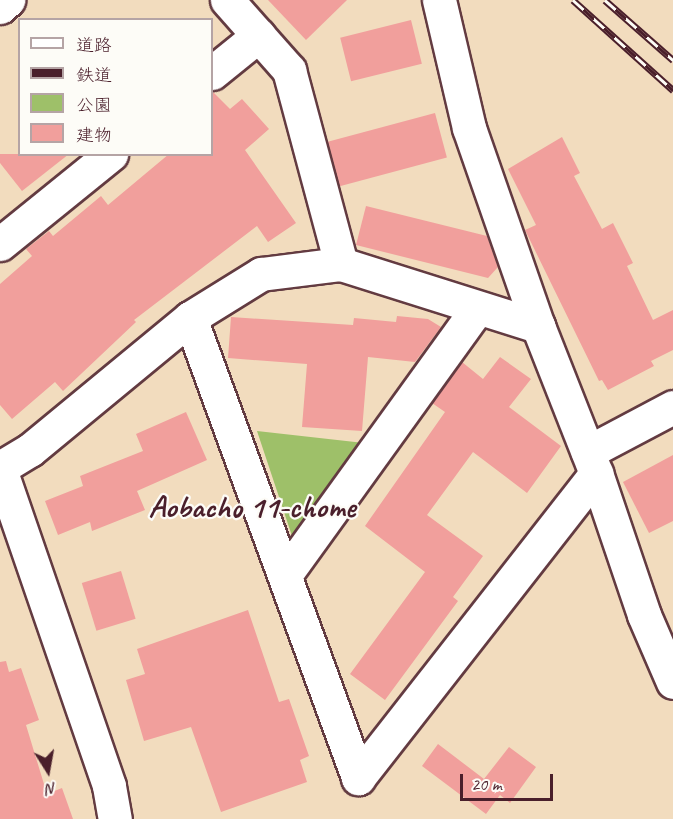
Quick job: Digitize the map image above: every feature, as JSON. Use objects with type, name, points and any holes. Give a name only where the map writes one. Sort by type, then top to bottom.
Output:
[{"type":"street","points":[[0,7],[8,0]]},
{"type":"street","points":[[227,0],[289,70],[341,264]]},
{"type":"street","points":[[439,0],[469,128],[538,326],[592,462],[644,615],[673,682]]},
{"type":"street","points":[[213,72],[259,35]]},
{"type":"street","points":[[0,244],[109,156]]},
{"type":"street","points":[[115,819],[109,786],[0,468],[30,450],[190,318],[261,274],[341,264],[477,309],[538,326]]},
{"type":"street","points":[[285,575],[477,309]]},
{"type":"street","points":[[190,318],[358,777],[592,462],[673,406]]},
{"type":"green space","points":[[257,431],[364,443],[294,542]]},
{"type":"building","points":[[268,0],[347,0],[306,40]]},
{"type":"building","points":[[411,20],[422,64],[351,81],[340,38]]},
{"type":"building","points":[[213,92],[230,109],[242,99],[269,129],[245,150],[296,223],[268,242],[257,226],[134,320],[136,322],[63,391],[55,382],[12,419],[0,405],[0,284],[32,256],[26,249],[49,231],[53,236],[101,196],[108,205],[167,156],[213,156]]},
{"type":"building","points":[[435,113],[447,157],[340,186],[328,142]]},
{"type":"building","points":[[562,137],[580,173],[574,176],[602,229],[613,223],[633,263],[627,266],[653,320],[673,310],[673,350],[651,361],[654,366],[608,390],[602,380],[599,381],[525,230],[536,225],[508,169]]},
{"type":"building","points":[[0,154],[66,156],[22,191],[0,163]]},
{"type":"building","points":[[366,206],[487,236],[498,267],[488,278],[356,245]]},
{"type":"building","points":[[397,316],[428,319],[441,327],[415,362],[368,357],[362,431],[302,427],[307,364],[228,358],[231,317],[353,325],[354,318],[396,322]]},
{"type":"building","points":[[500,357],[531,379],[509,407],[561,446],[527,493],[473,452],[427,515],[483,556],[453,597],[458,601],[385,700],[350,674],[425,572],[365,526],[445,412],[432,403],[462,362],[483,379]]},
{"type":"building","points":[[186,412],[207,460],[137,491],[145,510],[92,531],[90,522],[58,535],[45,501],[83,486],[80,476],[143,451],[136,434]]},
{"type":"building","points":[[673,455],[673,521],[649,533],[623,482]]},
{"type":"building","points":[[121,571],[136,619],[96,631],[82,583]]},
{"type":"building","points":[[248,610],[279,702],[289,699],[309,756],[300,760],[307,782],[221,812],[191,727],[144,741],[126,680],[145,674],[137,649]]},
{"type":"building","points":[[6,661],[9,672],[21,668],[39,720],[26,725],[47,794],[62,788],[73,819],[0,819],[0,662]]},
{"type":"building","points":[[438,744],[484,779],[509,747],[536,767],[510,803],[500,795],[486,814],[422,766]]},
{"type":"railway","points":[[573,0],[673,90]]},
{"type":"railway","points":[[605,0],[673,60]]},
{"type":"district","name":"Aobacho 11-chome","points":[[252,507]]}]
